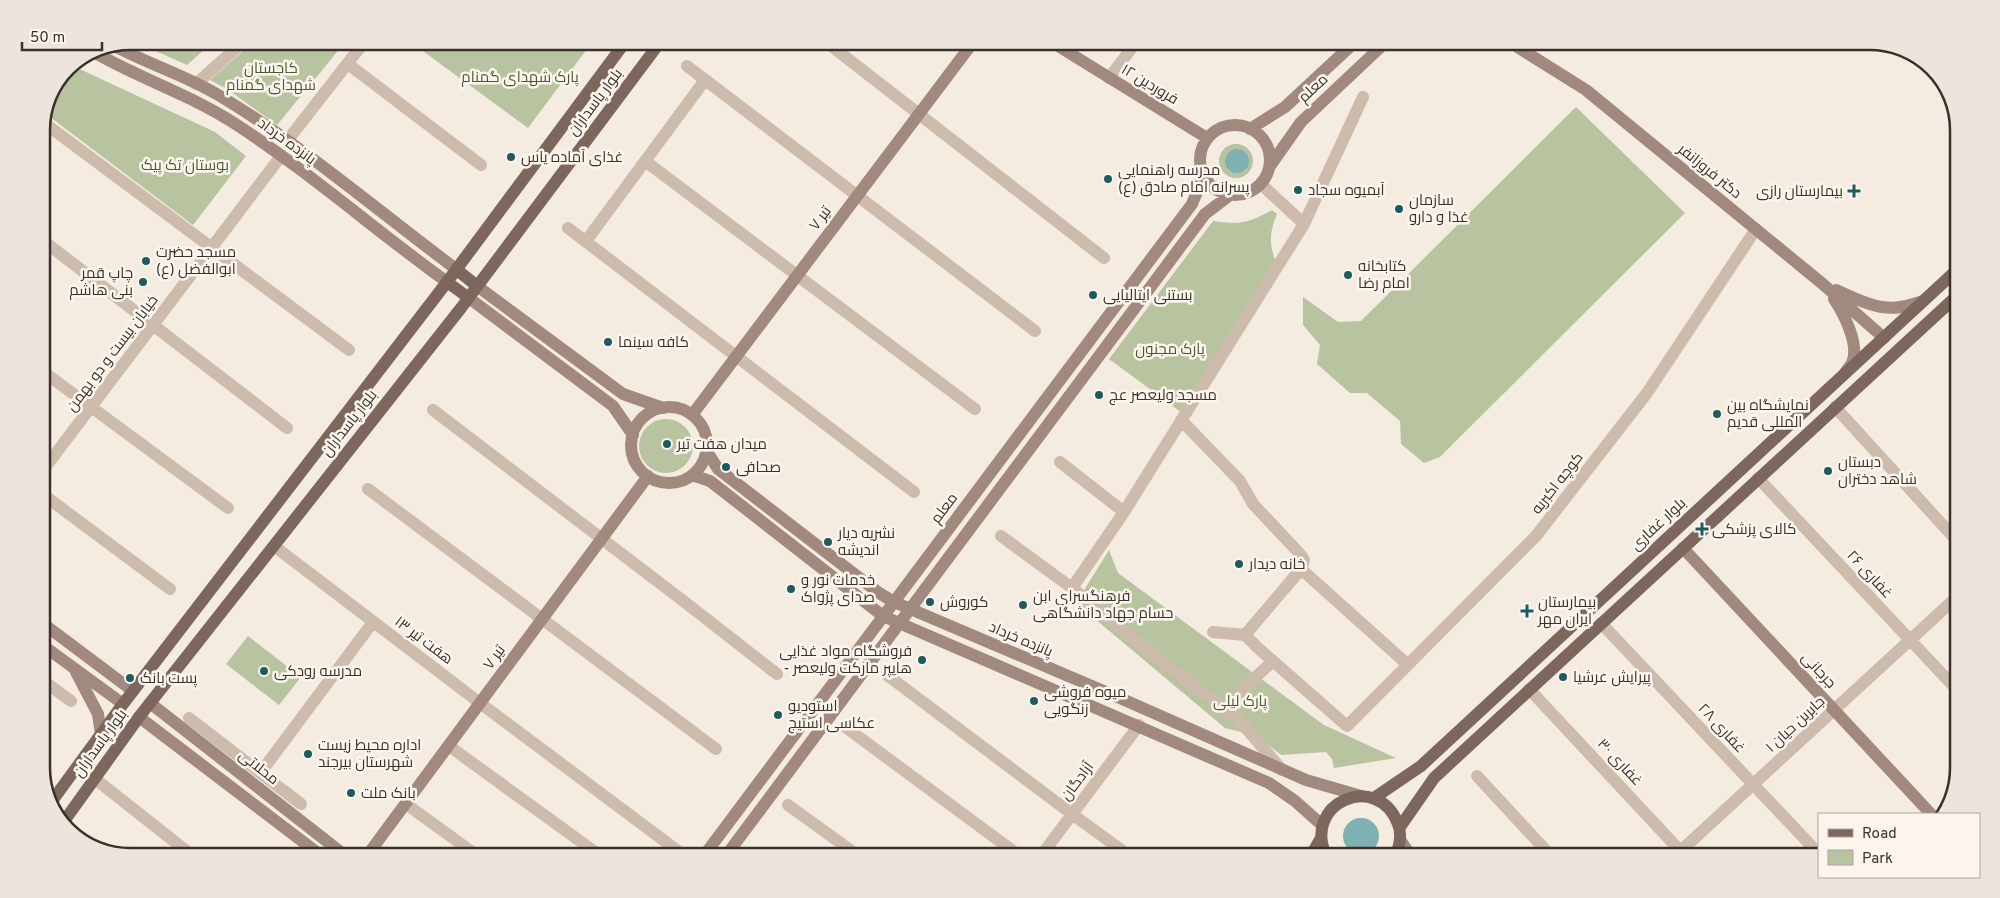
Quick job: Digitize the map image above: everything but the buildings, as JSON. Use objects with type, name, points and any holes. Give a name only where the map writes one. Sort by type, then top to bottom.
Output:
[{"type":"main road","name":"پانزده خرداد","points":[[126,50],[196,84],[241,109],[287,141],[456,269]]},
{"type":"main road","name":"بلوار پاسداران","points":[[55,796],[123,704],[447,282],[619,50]]},
{"type":"main road","name":"بلوار پاسداران","points":[[66,818],[139,717],[469,298],[654,50]]},
{"type":"main road","name":"۷ تیر","points":[[692,415],[967,50]]},
{"type":"main road","name":"۱۲ فروردین","points":[[1064,50],[1207,138]]},
{"type":"main road","name":"معلم","points":[[1250,129],[1285,107],[1346,50]]},
{"type":"main road","name":"معلم","points":[[1270,166],[1301,122],[1378,50]]},
{"type":"main road","name":"دکتر فروزانفر","points":[[1522,50],[1586,90],[1824,285],[1884,338]]},
{"type":"main road","name":"پانزده خرداد","points":[[101,55],[209,108],[234,123],[281,156],[447,282]]},
{"type":"main road","points":[[1241,125],[1250,129],[1264,140],[1270,152],[1270,166],[1266,179],[1256,189],[1244,195],[1230,195],[1217,191],[1206,181],[1201,169],[1200,155],[1207,138],[1214,132],[1227,126],[1241,125]]},
{"type":"main road","name":"معلم","points":[[710,848],[1192,204],[1204,175]]},
{"type":"main road","points":[[732,848],[1205,214],[1230,195]]},
{"type":"main road","points":[[456,269],[623,394],[663,408]]},
{"type":"main road","name":"بلوار غفاری","points":[[1322,832],[1328,813],[1337,804],[1348,798],[1368,797],[1421,766],[1950,276]]},
{"type":"main road","points":[[447,282],[613,406],[633,435]]},
{"type":"main road","points":[[1824,285],[1859,300],[1882,306],[1898,308],[1923,301]]},
{"type":"main road","points":[[1824,285],[1840,309],[1849,326],[1851,335],[1852,362],[1843,376]]},
{"type":"main road","points":[[1400,827],[1434,778],[1950,302]]},
{"type":"main road","points":[[673,407],[692,415],[704,431],[706,450],[699,468],[692,475],[675,482],[665,482],[648,476],[635,461],[632,452],[633,435],[638,424],[644,416],[663,408],[673,407]]},
{"type":"main road","name":"پانزده خرداد","points":[[706,450],[718,469],[871,587],[894,602],[1306,780],[1368,797]]},
{"type":"main road","points":[[692,475],[710,481],[883,616],[1270,784],[1295,801],[1322,832],[1325,848]]},
{"type":"main road","name":"۷ تیر","points":[[373,848],[648,476]]},
{"type":"main road","name":"جرجانی","points":[[1683,548],[1930,813]]},
{"type":"main road","points":[[50,628],[150,703]]},
{"type":"main road","points":[[50,650],[311,848]]},
{"type":"main road","points":[[74,668],[94,702],[101,734]]},
{"type":"main road","name":"محلاتی","points":[[150,703],[335,848]]},
{"type":"main road","points":[[1368,797],[1386,804],[1394,814],[1400,827],[1400,840],[1397,848]]},
{"type":"main road","points":[[1314,848],[1322,832]]},
{"type":"main road","points":[[1400,840],[1406,848]]},
{"type":"street","points":[[196,84],[234,50]]},
{"type":"street","points":[[287,141],[359,50]]},
{"type":"street","points":[[837,50],[1104,258]]},
{"type":"street","points":[[1109,78],[1129,50]]},
{"type":"street","points":[[348,64],[481,165]]},
{"type":"street","points":[[687,66],[1035,331]]},
{"type":"street","points":[[586,241],[704,80]]},
{"type":"street","points":[[1072,588],[1124,512],[1304,224],[1363,97]]},
{"type":"street","points":[[50,128],[349,350]]},
{"type":"street","name":"خیابان بیست و دو بهمن","points":[[50,462],[281,156]]},
{"type":"street","points":[[645,161],[975,410]]},
{"type":"street","points":[[1261,184],[1304,224]]},
{"type":"street","points":[[568,228],[914,492]]},
{"type":"street","name":"کوچه اکبریه","points":[[1272,661],[1346,726],[1536,536],[1647,393],[1756,229]]},
{"type":"street","points":[[50,246],[287,428]]},
{"type":"street","points":[[50,376],[228,508]]},
{"type":"street","points":[[1835,408],[1950,533]]},
{"type":"street","points":[[433,410],[777,674]]},
{"type":"street","points":[[1181,420],[1240,481],[1253,504],[1304,560],[1301,569],[1245,635]]},
{"type":"street","points":[[1060,462],[1124,512]]},
{"type":"street","name":"غفاری ۲۶","points":[[1758,478],[1950,682]]},
{"type":"street","points":[[368,489],[716,749]]},
{"type":"street","points":[[50,500],[170,589]]},
{"type":"street","points":[[1001,536],[1072,588],[1156,657],[1239,720],[1282,770]]},
{"type":"street","name":"هفت تیر ۱۳","points":[[274,546],[674,848]]},
{"type":"street","points":[[1301,569],[1407,664]]},
{"type":"street","name":"جابربن حیان ۱","points":[[1687,848],[1950,603]]},
{"type":"street","points":[[261,772],[373,622]]},
{"type":"street","name":"غفاری ۲۸","points":[[1601,623],[1813,848]]},
{"type":"street","points":[[1213,632],[1245,635],[1272,661],[1239,694],[1231,714]]},
{"type":"street","points":[[887,675],[1120,848]]},
{"type":"street","points":[[50,685],[72,701]]},
{"type":"street","name":"غفاری ۳۰","points":[[1529,690],[1674,848]]},
{"type":"street","points":[[189,718],[301,804]]},
{"type":"street","points":[[844,726],[1009,848]]},
{"type":"street","name":"آزادگان","points":[[1047,848],[1139,726]]},
{"type":"street","points":[[449,746],[590,848]]},
{"type":"street","points":[[1477,776],[1544,848]]},
{"type":"street","points":[[94,778],[183,848]]},
{"type":"street","points":[[406,804],[467,848]]},
{"type":"street","points":[[788,805],[848,848]]},
{"type":"green space","points":[[153,50],[204,50],[187,65]]},
{"type":"green space","name":"کاجستان شهدای گمنام","points":[[244,50],[339,50],[277,125],[227,89],[210,80]]},
{"type":"green space","name":"پارک شهدای گمنام","points":[[421,50],[586,50],[528,128]]},
{"type":"green space","name":"بوستان تک پیک","points":[[78,68],[215,132],[246,156],[193,225],[51,118],[56,99],[63,85]]},
{"type":"green space","points":[[1576,107],[1685,213],[1440,457],[1424,463],[1401,444],[1400,421],[1367,393],[1350,393],[1317,364],[1320,345],[1303,325],[1303,297],[1338,322],[1361,321]]},
{"type":"green space","points":[[1236,144],[1243,145],[1248,149],[1252,154],[1252,168],[1248,173],[1243,177],[1236,178],[1229,177],[1224,173],[1220,168],[1219,161],[1220,154],[1224,149],[1229,145]]},
{"type":"green space","name":"پارک مجنون","points":[[1272,210],[1277,214],[1272,227],[1271,238],[1276,263],[1181,412],[1109,359],[1213,221],[1244,222]]},
{"type":"green space","points":[[666,419],[676,421],[685,427],[691,436],[693,446],[691,456],[685,465],[676,471],[666,473],[656,471],[647,465],[641,456],[639,446],[641,436],[647,427],[656,421]]},
{"type":"green space","name":"پارک لیلی","points":[[1109,550],[1118,573],[1324,725],[1396,758],[1334,768],[1332,759],[1326,752],[1281,755],[1257,736],[1225,728],[1076,603]]},
{"type":"green space","name":"مدرسه رودکی","points":[[248,636],[301,677],[279,705],[226,664]]},
{"type":"water","points":[[1237,149],[1245,153],[1249,161],[1245,169],[1237,173],[1229,169],[1225,161],[1229,153]]},
{"type":"water","points":[[1361,818],[1374,823],[1379,836],[1374,848],[1348,848],[1343,836],[1348,823]]},
{"type":"place","name":"غذای آماده یاس","points":[[511,157]]},
{"type":"place","name":"مدرسه راهنمایی پسرانه امام صادق (ع)","points":[[1108,179]]},
{"type":"place","name":"آبمیوه سجاد","points":[[1298,190]]},
{"type":"place","name":"بیمارستان رازی","points":[[1854,191]]},
{"type":"place","name":"سازمان غذا و دارو","points":[[1399,209]]},
{"type":"place","name":"مسجد حضرت ابوالفضل (ع)","points":[[146,261]]},
{"type":"place","name":"کتابخانه امام رضا","points":[[1348,275]]},
{"type":"place","name":"چاپ قمر بنی هاشم","points":[[143,282]]},
{"type":"place","name":"بستنی ایتالیایی","points":[[1093,295]]},
{"type":"place","name":"کافه سینما","points":[[608,342]]},
{"type":"place","name":"مسجد ولیعصر عج","points":[[1099,395]]},
{"type":"place","name":"نمایشگاه بین المللی قدیم","points":[[1717,414]]},
{"type":"place","name":"میدان هفت تیر","points":[[667,444]]},
{"type":"place","name":"صحافی","points":[[726,467]]},
{"type":"place","name":"دبستان شاهد دختران","points":[[1828,471]]},
{"type":"place","name":"کالای پزشکی","points":[[1702,529]]},
{"type":"place","name":"نشریه دیار اندیشه","points":[[828,542]]},
{"type":"place","name":"خانه دیدار","points":[[1239,564]]},
{"type":"place","name":"خدمات نور و صدای پژواک","points":[[791,589]]},
{"type":"place","name":"کوروش","points":[[930,602]]},
{"type":"place","name":"فرهنگسرای ابن حسام جهاد دانشگاهی","points":[[1023,605]]},
{"type":"place","name":"بیمارستان ایران مهر","points":[[1527,611]]},
{"type":"place","name":"فروشگاه مواد غذایی - هایپر مارکت ولیعصر","points":[[922,660]]},
{"type":"place","name":"مدرسه رودکی","points":[[264,671]]},
{"type":"place","name":"پیرایش عرشیا","points":[[1563,677]]},
{"type":"place","name":"پست بانک","points":[[130,678]]},
{"type":"place","name":"میوه فروشی زنگویی","points":[[1034,701]]},
{"type":"place","name":"استودیو عکاسی استیج","points":[[778,715]]},
{"type":"place","name":"اداره محیط زیست شهرستان بیرجند","points":[[308,754]]},
{"type":"place","name":"بانک ملت","points":[[351,793]]}]
